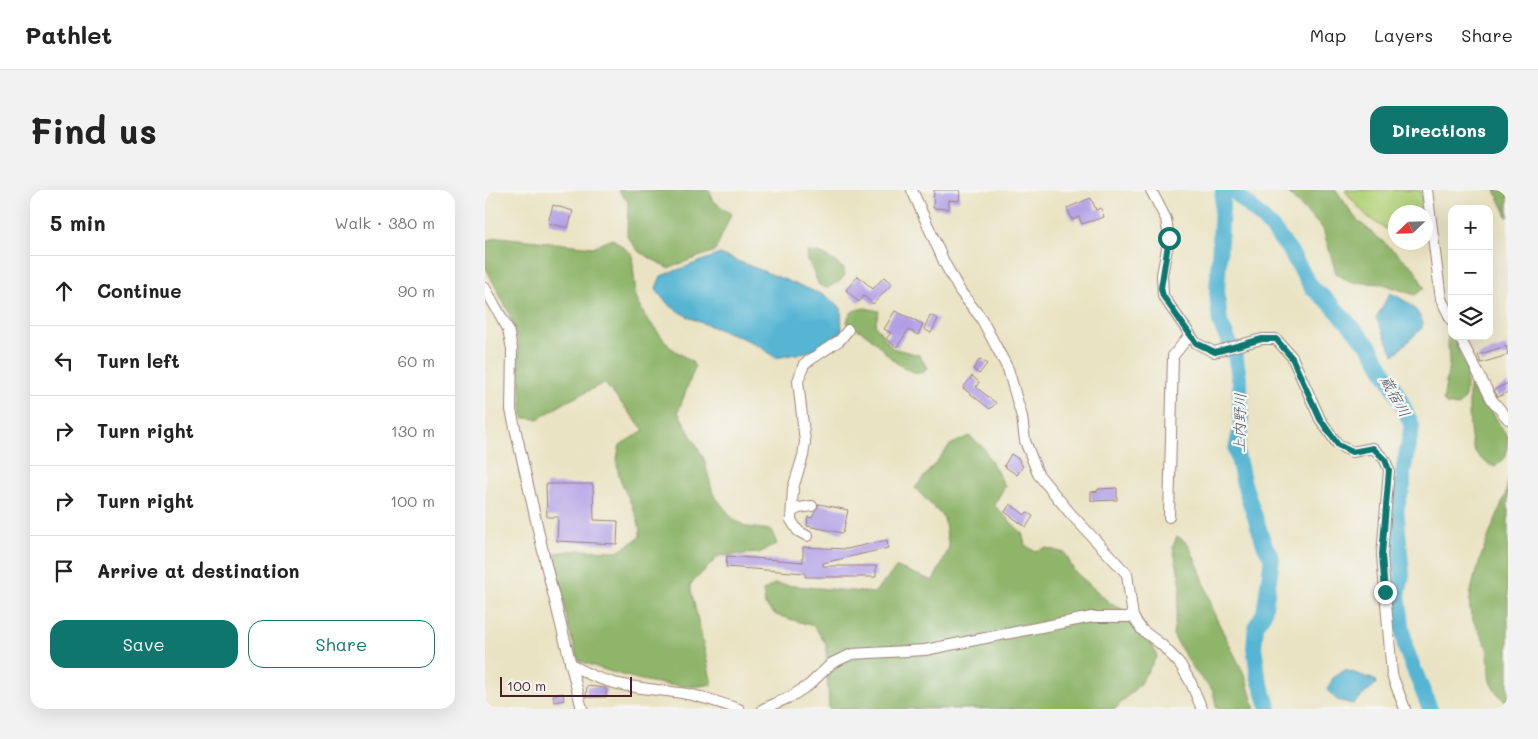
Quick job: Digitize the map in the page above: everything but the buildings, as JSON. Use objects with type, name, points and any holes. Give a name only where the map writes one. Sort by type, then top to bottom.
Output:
[{"type":"street","points":[[912,190],[945,264],[960,291],[981,318],[1008,369],[1022,417],[1025,441],[1038,474],[1070,514],[1127,574],[1133,617],[1142,630],[1162,645],[1180,664],[1191,683],[1202,709]]},
{"type":"street","points":[[1151,190],[1167,218],[1169,238],[1161,288],[1163,296],[1196,343],[1215,352],[1262,339],[1276,339],[1292,358],[1320,419],[1338,445],[1352,452],[1373,448],[1385,460],[1389,470],[1382,555],[1389,646],[1392,675],[1405,709]]},
{"type":"street","points":[[1427,190],[1441,299],[1448,313]]},
{"type":"street","points":[[485,288],[508,329],[512,349],[511,410],[582,709]]},
{"type":"street","points":[[807,536],[794,526],[791,520],[793,488],[803,456],[805,442],[799,393],[801,371],[804,364],[840,340],[848,330]]},
{"type":"street","points":[[1169,517],[1173,356],[1190,335]]},
{"type":"street","points":[[1461,340],[1492,400],[1508,418]]},
{"type":"street","points":[[793,511],[812,506]]},
{"type":"street","points":[[763,709],[790,697],[809,685],[832,663],[852,654],[925,650],[1092,617],[1133,617]]},
{"type":"street","points":[[570,664],[587,676],[610,683],[690,695],[739,709]]},
{"type":"green space","points":[[618,190],[710,190],[712,200],[731,214],[715,251],[668,268],[638,251],[627,236],[628,202]]},
{"type":"green space","points":[[1285,190],[1336,190],[1356,219],[1388,246],[1388,250],[1393,250],[1414,268],[1424,288],[1415,295],[1383,284],[1349,282],[1336,273],[1323,229]]},
{"type":"green space","points":[[1345,190],[1420,190],[1423,205],[1388,205],[1388,229],[1373,221],[1355,204]]},
{"type":"green space","points":[[1495,190],[1508,190],[1508,218]]},
{"type":"green space","points":[[499,237],[593,247],[613,239],[632,254],[636,297],[645,316],[670,347],[692,362],[695,367],[678,412],[704,459],[713,494],[733,519],[747,527],[771,530],[777,544],[759,553],[719,556],[690,585],[712,684],[681,686],[645,681],[608,671],[578,660],[568,626],[555,553],[578,550],[619,551],[640,537],[637,518],[621,480],[617,461],[620,445],[644,430],[604,383],[538,419],[523,418],[518,342],[509,313],[485,266],[485,241]]},
{"type":"green space","points":[[807,252],[818,253],[827,257],[844,269],[845,275],[840,281],[827,288],[819,285],[808,260]]},
{"type":"green space","points":[[865,308],[879,311],[875,325],[892,348],[919,355],[927,368],[921,373],[905,368],[891,358],[867,335],[847,324],[852,312]]},
{"type":"green space","points":[[1447,321],[1448,340],[1454,340],[1467,372],[1465,397],[1458,406],[1446,404],[1443,401],[1449,365]]},
{"type":"green space","points":[[1473,385],[1483,395],[1498,423],[1508,436],[1506,457],[1495,467],[1480,458],[1473,447],[1470,431],[1469,386]]},
{"type":"green space","points":[[969,436],[983,447],[1005,486],[994,505],[1022,533],[1025,545],[1034,551],[1046,548],[1065,553],[1074,571],[1110,603],[1139,617],[1157,656],[1139,685],[1115,709],[829,709],[826,644],[814,626],[776,615],[765,605],[763,591],[774,584],[874,593],[897,567],[933,581],[949,549],[944,518],[915,488],[950,445]]},
{"type":"green space","points":[[1508,479],[1508,703],[1495,691],[1490,681],[1487,647],[1471,616],[1470,599],[1477,569],[1506,493]]},
{"type":"green space","points":[[1177,536],[1188,544],[1199,568],[1216,618],[1245,676],[1255,709],[1217,709],[1213,691],[1194,670],[1173,635],[1181,585],[1173,547]]},
{"type":"water","points":[[720,254],[826,296],[841,308],[842,333],[816,350],[776,358],[753,343],[684,315],[672,307],[656,288],[661,276]]},
{"type":"water","points":[[1390,293],[1412,306],[1419,316],[1422,328],[1394,355],[1376,318]]},
{"type":"water","points":[[1345,670],[1375,680],[1376,684],[1353,704],[1337,700],[1327,690],[1333,678]]},
{"type":"waterway","name":"上内野川","points":[[1223,190],[1217,293],[1220,323],[1235,354],[1240,383],[1241,427],[1236,450],[1244,484],[1264,544],[1272,558],[1264,613],[1256,626],[1254,647],[1258,676],[1269,709]]},
{"type":"waterway","name":"蔵宿川","points":[[1233,190],[1272,228],[1290,251],[1312,288],[1330,303],[1370,347],[1398,395],[1412,426],[1403,472],[1403,485],[1396,509],[1402,575],[1398,595],[1405,647],[1430,709]]},
{"type":"route","points":[[1169,238],[1161,275],[1163,296],[1196,343],[1215,352],[1262,339],[1276,339],[1292,358],[1320,419],[1338,445],[1352,452],[1373,448],[1385,460],[1389,470],[1382,555],[1385,592]]}]
